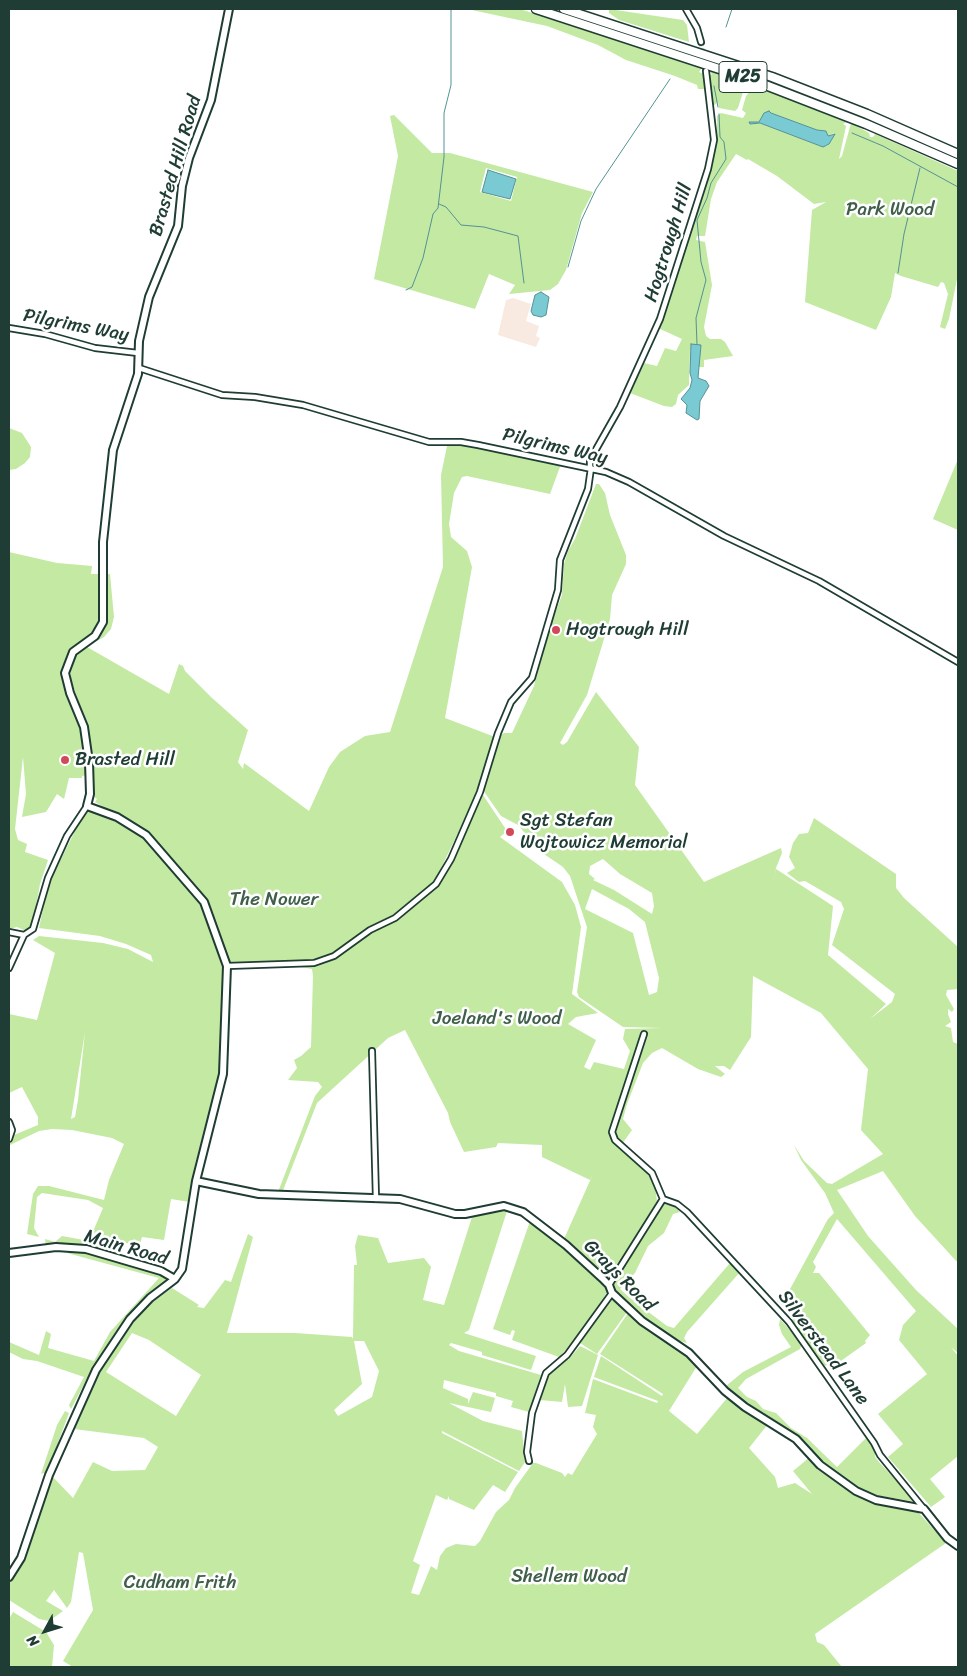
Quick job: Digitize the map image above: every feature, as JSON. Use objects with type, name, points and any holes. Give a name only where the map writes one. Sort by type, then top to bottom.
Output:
[{"type":"highway","name":"M25","points":[[536,9],[750,79],[866,124],[958,164]]},
{"type":"highway","name":"M25","points":[[564,9],[760,72],[842,104],[958,154]]},
{"type":"street","name":"Brasted Hill Road","points":[[138,353],[141,328],[158,270],[178,226],[185,177],[210,100],[229,9]]},
{"type":"street","points":[[686,9],[697,28],[701,42]]},
{"type":"street","name":"Hogtrough Hill","points":[[226,966],[314,963],[334,956],[370,930],[395,918],[436,884],[451,859],[480,792],[498,733],[512,702],[532,678],[558,590],[560,560],[588,489],[590,460],[620,407],[660,320],[710,162],[714,140],[714,124],[706,71]]},
{"type":"street","name":"Pilgrims Way","points":[[9,328],[44,334],[95,348],[138,353]]},
{"type":"street","points":[[9,968],[24,935],[33,929],[44,886],[67,836],[87,806],[90,794],[89,762],[84,727],[70,693],[65,674],[73,652],[95,636],[103,622],[103,542],[111,466],[114,445],[139,368],[138,353]]},
{"type":"street","name":"Pilgrims Way","points":[[139,368],[222,395],[255,397],[303,405],[429,442],[461,442],[590,468],[629,482],[724,536],[819,581],[958,662]]},
{"type":"street","points":[[9,1577],[20,1558],[49,1475],[96,1370],[130,1319],[150,1298],[175,1279],[185,1261],[196,1181],[223,1074],[226,966],[204,902],[146,835],[117,817],[87,806]]},
{"type":"street","points":[[9,932],[24,935]]},
{"type":"street","points":[[609,1285],[662,1199],[652,1173],[616,1140],[612,1132],[644,1034]]},
{"type":"street","points":[[372,1051],[376,1199]]},
{"type":"street","points":[[9,1122],[12,1130],[9,1139]]},
{"type":"street","name":"Grays Road","points":[[196,1181],[265,1194],[400,1199],[454,1214],[465,1214],[504,1206],[522,1212],[566,1245],[609,1285],[612,1293],[642,1321],[689,1353],[738,1402],[796,1439],[820,1465],[856,1492],[876,1500],[924,1509]]},
{"type":"street","name":"Silverstead Lane","points":[[662,1199],[677,1204],[688,1212],[789,1322],[874,1443],[880,1456],[924,1509]]},
{"type":"street","name":"Main Road","points":[[9,1253],[56,1247],[86,1249],[161,1271],[175,1279]]},
{"type":"street","points":[[529,1461],[527,1452],[532,1413],[546,1373],[567,1355],[612,1293]]},
{"type":"street","points":[[924,1509],[947,1538],[958,1546]]},
{"type":"shaded area","points":[[513,298],[531,304],[526,321],[539,326],[536,336],[540,338],[536,347],[498,335],[506,300]]},
{"type":"green space","points":[[467,9],[520,9],[702,68],[699,72],[704,74],[707,89],[698,89],[697,85],[626,60],[598,45],[547,26]]},
{"type":"green space","points":[[609,9],[683,20],[687,25],[689,42],[619,20],[609,13]]},
{"type":"green space","points":[[708,70],[733,78],[742,86],[743,92],[738,108],[735,111],[719,108],[718,102],[713,106],[709,76],[712,74]]},
{"type":"green space","name":"Park Wood","points":[[760,88],[847,122],[843,124],[846,126],[839,159],[842,156],[851,123],[869,133],[870,137],[873,137],[875,134],[958,171],[958,274],[949,319],[945,329],[940,327],[948,294],[944,283],[941,282],[938,287],[895,273],[891,297],[876,330],[805,302],[812,210],[826,202],[814,204],[777,176],[736,154],[717,182],[711,199],[705,236],[697,236],[696,240],[705,242],[712,285],[704,327],[706,336],[710,339],[721,339],[725,342],[733,356],[704,360],[704,367],[697,367],[700,356],[690,349],[689,385],[678,395],[676,404],[672,407],[664,406],[630,393],[644,363],[657,366],[665,348],[676,351],[682,339],[658,328],[712,164],[717,137],[717,116],[721,113],[743,118],[746,113],[742,110],[746,96],[750,91]],"holes":[[[768,112],[817,130],[826,131],[828,136],[834,133],[827,146],[820,146],[760,123],[750,124],[750,122],[759,122]]]},
{"type":"green space","points":[[394,115],[432,153],[450,153],[593,192],[582,213],[566,270],[558,284],[550,290],[509,294],[515,285],[489,274],[475,309],[374,279],[398,156],[390,116]],"holes":[[[486,168],[517,177],[511,201],[480,192]]]},
{"type":"green space","points":[[9,428],[22,433],[31,447],[30,457],[25,463],[16,469],[9,470]]},
{"type":"green space","name":"The Nower","points":[[455,444],[469,445],[561,464],[550,494],[467,476],[462,477],[454,493],[449,524],[451,537],[467,551],[472,567],[445,718],[495,737],[478,791],[434,883],[395,915],[369,928],[333,954],[314,960],[228,965],[207,899],[147,833],[95,802],[97,799],[93,796],[88,729],[71,680],[70,667],[78,653],[87,647],[169,694],[179,664],[183,666],[185,671],[211,697],[248,730],[238,762],[243,769],[244,763],[309,811],[329,767],[340,752],[365,736],[390,732],[443,567],[441,475],[447,446]]},
{"type":"green space","points":[[958,459],[958,530],[933,519]]},
{"type":"green space","name":"Joeland's Wood","points":[[596,484],[599,484],[605,493],[610,515],[626,555],[626,564],[612,595],[610,619],[587,695],[560,743],[563,745],[567,742],[596,692],[639,747],[635,785],[704,882],[781,848],[782,853],[776,868],[773,887],[776,869],[833,906],[828,955],[886,1004],[870,1019],[892,1002],[895,994],[832,945],[844,909],[841,902],[805,881],[799,882],[787,873],[795,868],[789,857],[793,843],[799,834],[808,833],[814,818],[896,874],[896,888],[904,898],[958,947],[958,989],[947,990],[946,995],[954,1009],[952,1012],[948,1009],[951,1022],[945,1026],[951,1028],[953,1042],[958,1044],[958,1263],[915,1216],[883,1171],[837,1190],[868,1236],[916,1290],[958,1329],[958,1353],[951,1347],[958,1356],[958,1456],[930,1479],[945,1497],[931,1507],[888,1457],[903,1444],[878,1414],[927,1374],[899,1340],[903,1325],[916,1311],[837,1219],[813,1262],[816,1267],[813,1273],[819,1273],[870,1335],[865,1341],[866,1343],[838,1363],[832,1361],[825,1366],[799,1332],[787,1309],[777,1301],[789,1291],[828,1219],[834,1213],[825,1193],[801,1160],[794,1145],[804,1161],[827,1183],[832,1184],[883,1154],[861,1130],[868,1069],[821,1013],[753,976],[751,1037],[730,1070],[724,1066],[715,1066],[725,1074],[721,1077],[698,1069],[662,1048],[652,1053],[643,1063],[627,1104],[623,1119],[632,1130],[622,1144],[613,1132],[643,1033],[610,1132],[618,1148],[654,1178],[657,1201],[611,1279],[564,1239],[593,1174],[590,1180],[542,1157],[542,1145],[498,1143],[496,1147],[464,1152],[450,1122],[448,1113],[405,1030],[388,1038],[317,1103],[282,1193],[278,1192],[315,1096],[322,1087],[318,1082],[288,1080],[297,1068],[294,1060],[311,1047],[313,976],[312,969],[290,965],[313,965],[334,958],[370,932],[394,921],[437,887],[453,860],[483,795],[507,831],[500,837],[562,882],[575,905],[581,927],[572,994],[598,1013],[576,1017],[568,1024],[596,1040],[584,1067],[590,1070],[594,1062],[624,1069],[630,1051],[623,1039],[625,1029],[662,1028],[623,1027],[579,997],[577,992],[587,927],[570,876],[563,867],[541,852],[518,825],[501,816],[483,790],[498,737],[504,733],[512,733],[534,686],[551,624],[562,595],[564,564],[568,551],[575,539]],"holes":[[[603,859],[620,874],[652,893],[654,906],[652,914],[614,890],[593,880],[595,879],[589,874],[590,866]],[[592,889],[629,909],[645,922],[659,978],[657,992],[649,995],[633,933],[585,909]]]},
{"type":"green space","points":[[9,552],[57,563],[92,566],[91,574],[101,574],[100,626],[92,635],[71,651],[65,661],[63,672],[71,706],[79,720],[87,775],[82,776],[82,778],[69,778],[64,799],[57,794],[46,812],[22,817],[26,794],[23,757],[15,829],[18,840],[27,844],[25,852],[48,860],[40,884],[33,923],[28,932],[17,927],[9,929]]},
{"type":"green space","points":[[105,574],[110,574],[114,617],[111,629],[104,637],[88,646],[86,644],[97,637],[104,626]]},
{"type":"green space","points":[[91,810],[131,829],[147,841],[202,903],[225,964],[222,1063],[195,1165],[190,1202],[171,1199],[164,1240],[142,1237],[139,1247],[111,1238],[106,1252],[46,1247],[45,1239],[55,1242],[62,1236],[89,1241],[103,1208],[88,1200],[42,1193],[37,1197],[34,1228],[39,1237],[27,1234],[33,1194],[38,1186],[49,1186],[104,1200],[109,1180],[124,1144],[112,1138],[72,1130],[52,1129],[39,1131],[10,1145],[9,1143],[14,1135],[38,1125],[38,1117],[22,1087],[9,1093],[9,1014],[37,1020],[55,953],[33,940],[39,936],[103,943],[128,949],[153,962],[151,955],[126,944],[100,936],[39,928],[48,885],[74,833],[72,831],[86,811]],"holes":[[[85,1032],[75,1117],[71,1119]]]},
{"type":"green space","points":[[664,1204],[673,1205],[680,1212],[673,1214],[664,1233],[648,1246],[635,1273],[620,1289],[630,1298],[667,1326],[674,1328],[730,1263],[740,1272],[687,1332],[684,1338],[687,1343],[676,1340],[650,1323],[617,1292],[614,1284]]},
{"type":"green space","points":[[502,1209],[507,1211],[469,1330],[464,1333],[536,1356],[531,1370],[482,1355],[482,1352],[451,1343],[449,1345],[459,1351],[541,1375],[529,1412],[511,1407],[513,1401],[496,1396],[496,1393],[444,1380],[443,1388],[468,1399],[468,1404],[473,1392],[495,1398],[491,1412],[449,1403],[483,1421],[522,1431],[525,1462],[519,1471],[442,1431],[442,1433],[518,1472],[505,1492],[493,1485],[474,1510],[449,1499],[449,1496],[447,1500],[436,1495],[413,1561],[420,1565],[411,1593],[419,1595],[431,1566],[437,1570],[440,1556],[446,1548],[456,1544],[475,1546],[480,1541],[496,1512],[509,1500],[533,1463],[562,1473],[565,1477],[568,1473],[572,1475],[597,1434],[593,1427],[596,1415],[585,1413],[593,1379],[657,1403],[658,1401],[594,1377],[601,1356],[662,1396],[663,1394],[600,1354],[628,1313],[643,1326],[689,1356],[697,1366],[669,1411],[697,1434],[728,1397],[768,1424],[749,1448],[775,1477],[778,1488],[795,1483],[812,1494],[793,1471],[810,1457],[817,1469],[850,1491],[890,1506],[918,1512],[946,1543],[815,1634],[817,1642],[824,1645],[842,1667],[73,1667],[63,1661],[93,1610],[83,1553],[79,1552],[71,1602],[67,1608],[54,1590],[46,1601],[63,1611],[49,1621],[39,1619],[9,1600],[9,1581],[23,1557],[51,1475],[73,1498],[93,1462],[112,1471],[145,1470],[158,1447],[144,1438],[74,1429],[70,1426],[98,1372],[127,1329],[147,1306],[172,1288],[199,1305],[197,1307],[204,1308],[225,1280],[231,1282],[248,1234],[253,1237],[227,1333],[295,1333],[352,1337],[353,1339],[354,1265],[357,1265],[355,1246],[358,1235],[378,1238],[388,1263],[424,1258],[431,1267],[423,1300],[444,1305],[472,1217]],"holes":[[[132,1333],[149,1340],[201,1375],[176,1416],[106,1372]],[[354,1341],[364,1341],[379,1371],[372,1397],[338,1416],[334,1410],[362,1384]]]},
{"type":"green space","points":[[530,1221],[568,1249],[607,1286],[607,1292],[586,1327],[559,1357],[512,1340],[515,1331],[512,1330],[510,1335],[493,1329]]},
{"type":"green space","points":[[71,1251],[86,1253],[164,1275],[170,1280],[125,1322],[87,1379],[71,1409],[69,1405],[84,1377],[37,1361],[23,1359],[9,1352],[9,1342],[39,1355],[46,1331],[51,1334],[48,1348],[94,1361],[110,1332],[159,1278],[67,1253]]},
{"type":"green space","points":[[612,1299],[627,1312],[597,1354],[580,1343]]},
{"type":"green space","points":[[780,1319],[802,1344],[800,1349],[746,1379],[738,1388],[747,1397],[756,1401],[763,1409],[776,1413],[791,1428],[807,1438],[837,1467],[867,1437],[875,1451],[875,1457],[916,1502],[876,1495],[859,1488],[823,1464],[797,1437],[752,1409],[726,1386],[743,1372],[791,1347],[782,1334],[779,1325]]},
{"type":"green space","points":[[580,1346],[598,1355],[582,1406],[568,1407],[565,1384],[562,1402],[540,1400],[547,1374],[566,1357],[568,1360]]},
{"type":"green space","points":[[65,1411],[69,1413],[47,1472],[41,1474],[57,1425]]},
{"type":"green space","points":[[13,1612],[46,1632],[54,1645],[52,1667],[9,1667],[9,1619]]},
{"type":"water","points":[[769,111],[817,130],[826,131],[828,136],[835,134],[829,144],[823,147],[760,123],[750,124],[749,122],[759,122],[764,113]]},
{"type":"water","points":[[488,170],[516,179],[510,199],[482,192]]},
{"type":"water","points":[[541,292],[549,297],[546,315],[541,317],[533,315],[531,311],[535,295]]},
{"type":"water","points":[[691,344],[701,345],[698,378],[706,381],[709,386],[700,401],[699,419],[697,420],[686,413],[687,405],[681,399],[690,388],[692,380],[690,373]]},
{"type":"waterway","points":[[406,290],[412,287],[423,258],[433,214],[438,208],[444,157],[444,113],[451,85],[451,9]]},
{"type":"waterway","points":[[726,27],[732,9]]},
{"type":"waterway","points":[[568,267],[581,221],[596,189],[670,79]]},
{"type":"waterway","points":[[714,86],[718,107]]},
{"type":"waterway","points":[[697,344],[696,318],[706,280],[701,262],[697,220],[707,198],[711,183],[726,159],[724,142],[720,137],[719,114]]},
{"type":"waterway","points":[[852,133],[883,146],[958,187]]},
{"type":"waterway","points":[[898,273],[904,234],[920,168]]},
{"type":"waterway","points":[[439,204],[446,207],[461,225],[484,227],[518,236],[524,283]]},
{"type":"tunnel","points":[[701,42],[705,65]]},
{"type":"place","name":"Hogtrough Hill","points":[[556,630]]},
{"type":"place","name":"Brasted Hill","points":[[65,760]]},
{"type":"place","name":"Sgt Stefan Wojtowicz Memorial","points":[[510,832]]},
{"type":"park label","name":"Shellem Wood","points":[[569,1577]]},
{"type":"park label","name":"Cudham Frith","points":[[180,1583]]}]
